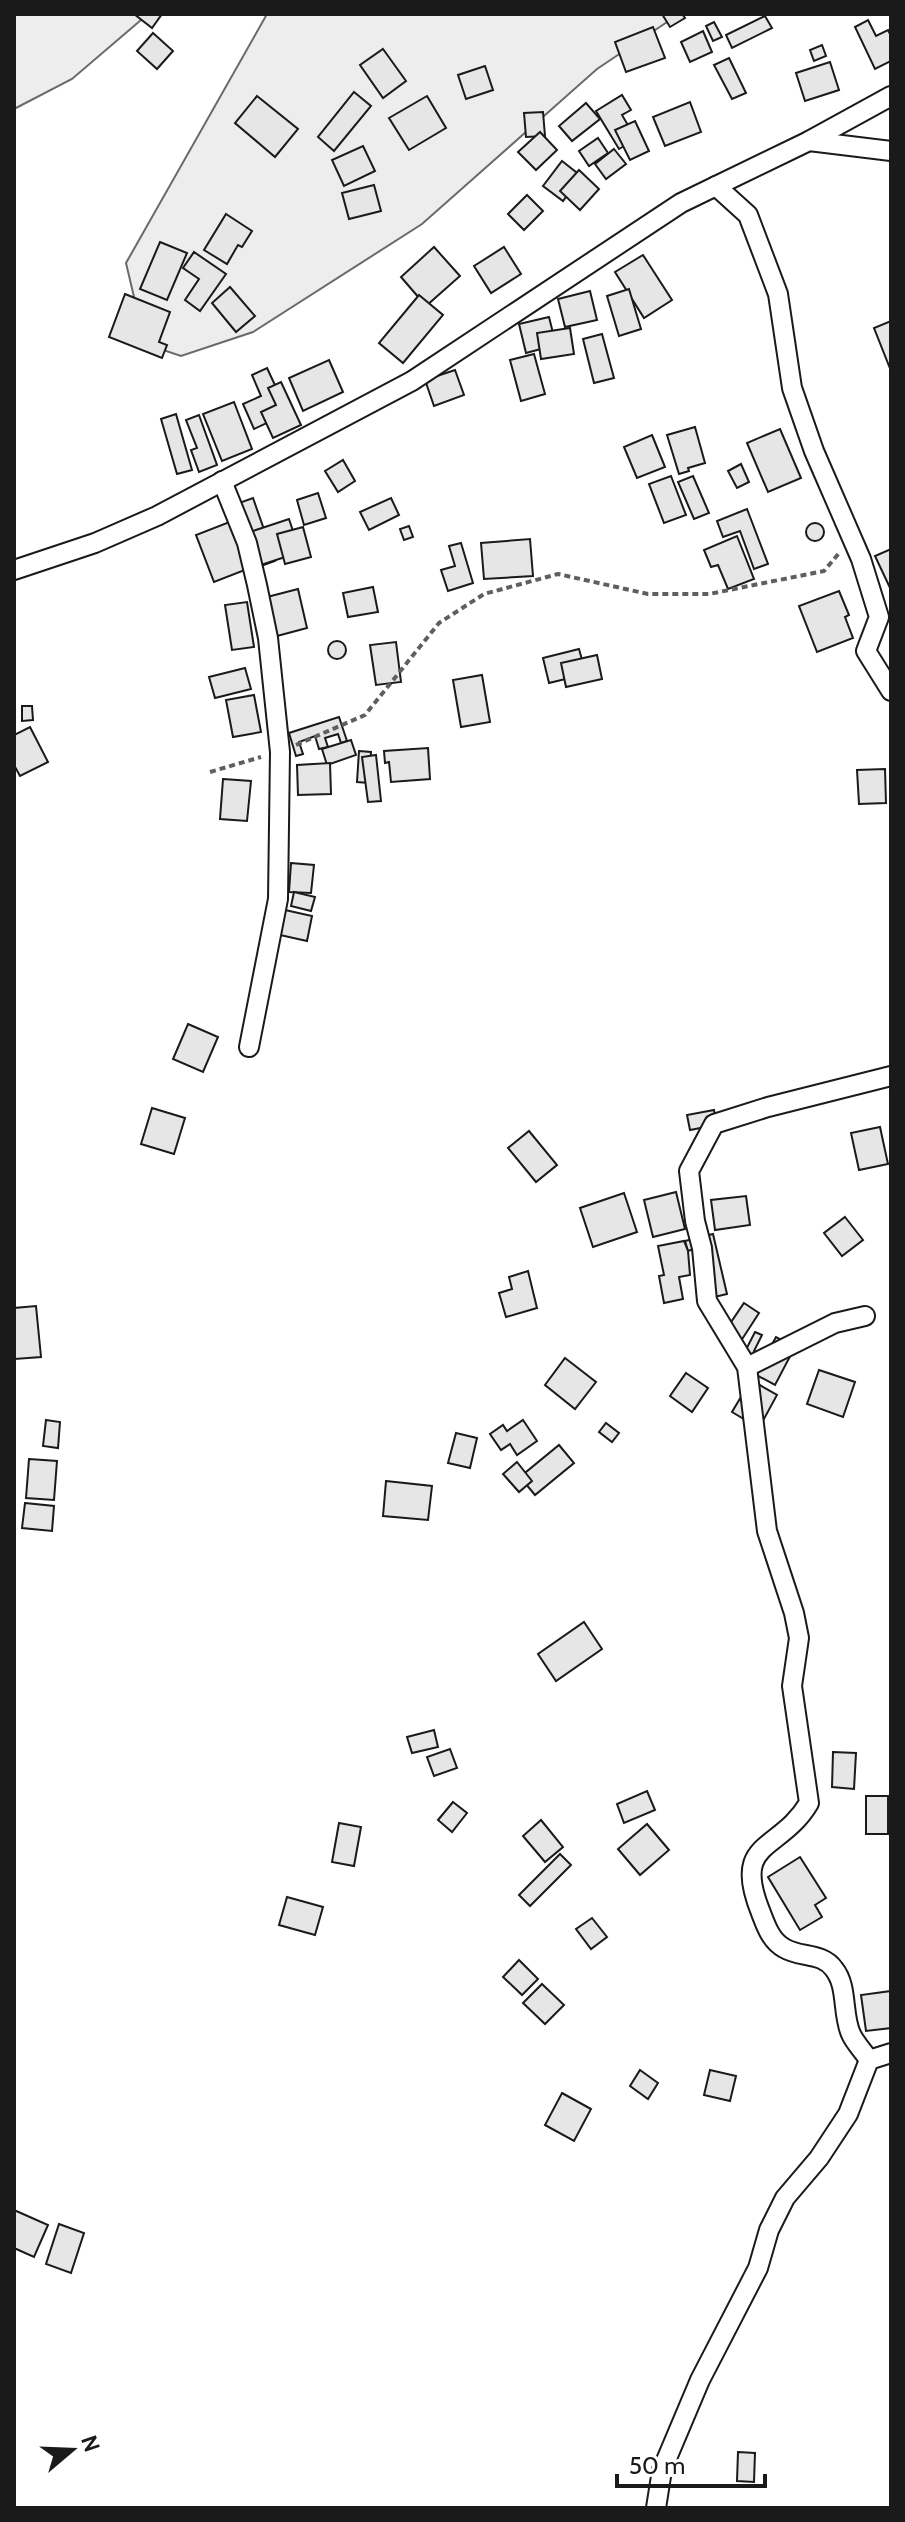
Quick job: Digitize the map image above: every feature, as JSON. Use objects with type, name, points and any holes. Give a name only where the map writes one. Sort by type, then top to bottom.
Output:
[{"type":"street","points":[[14,570],[95,543],[157,516],[412,381],[681,203],[809,141],[891,96]]},
{"type":"street","points":[[809,141],[891,151]]},
{"type":"street","points":[[716,186],[748,215],[778,294],[792,388],[814,451],[861,559],[879,617],[866,651],[891,691]]},
{"type":"street","points":[[222,481],[247,543],[257,585],[268,638],[280,752],[278,899],[249,1047]]},
{"type":"street","points":[[869,2060],[851,2034],[835,1969],[821,1957],[796,1954],[781,1947],[769,1933],[751,1889],[750,1870],[757,1852],[800,1818],[809,1803],[792,1686],[799,1638],[767,1531],[747,1367],[707,1301],[689,1171],[714,1124],[891,1076]]},
{"type":"street","points":[[747,1367],[835,1323],[865,1316]]},
{"type":"street","points":[[869,2060],[891,2053]]},
{"type":"street","points":[[656,2508],[662,2470],[700,2380],[758,2268],[774,2220],[785,2198],[819,2158],[848,2114],[869,2060]]},
{"type":"path","points":[[210,772],[280,752],[365,715],[439,623],[484,594],[558,574],[648,594],[709,594],[824,571],[852,537]]},
{"type":"shaded area","points":[[14,14],[148,14],[72,79],[14,109]]},
{"type":"shaded area","points":[[267,14],[679,14],[597,69],[422,224],[253,332],[181,356],[145,344],[126,263]]},
{"type":"building","points":[[134,14],[162,14],[152,28]]},
{"type":"building","points":[[662,14],[682,14],[685,18],[670,27]]},
{"type":"building","points":[[765,16],[772,28],[732,48],[726,35]]},
{"type":"building","points":[[868,20],[876,36],[888,30],[891,36],[891,61],[875,69],[855,27]]},
{"type":"building","points":[[714,22],[722,37],[713,41],[706,26]]},
{"type":"building","points":[[653,27],[665,58],[626,72],[615,42]]},
{"type":"building","points":[[703,31],[712,52],[690,62],[681,42]]},
{"type":"building","points":[[153,33],[173,51],[157,69],[137,51]]},
{"type":"building","points":[[822,45],[826,56],[814,61],[810,50]]},
{"type":"building","points":[[383,49],[406,81],[383,98],[360,65]]},
{"type":"building","points":[[729,58],[746,93],[732,99],[714,65]]},
{"type":"building","points":[[830,62],[839,90],[805,101],[796,73]]},
{"type":"building","points":[[485,66],[493,90],[466,99],[458,75]]},
{"type":"building","points":[[354,92],[371,106],[334,151],[318,137]]},
{"type":"building","points":[[622,95],[631,110],[622,115],[636,139],[619,149],[596,111]]},
{"type":"building","points":[[257,96],[298,129],[275,157],[235,123]]},
{"type":"building","points":[[427,96],[446,128],[409,150],[389,118]]},
{"type":"building","points":[[690,102],[701,132],[665,146],[653,117]]},
{"type":"building","points":[[586,103],[600,119],[572,141],[559,126]]},
{"type":"building","points":[[543,112],[545,136],[526,137],[524,113]]},
{"type":"building","points":[[635,121],[649,151],[630,160],[615,130]]},
{"type":"building","points":[[540,132],[557,150],[536,170],[518,152]]},
{"type":"building","points":[[598,138],[608,153],[589,166],[579,151]]},
{"type":"building","points":[[363,146],[375,171],[344,186],[332,160]]},
{"type":"building","points":[[614,149],[626,164],[606,179],[595,164]]},
{"type":"building","points":[[562,161],[581,176],[563,201],[543,186]]},
{"type":"building","points":[[579,170],[599,189],[580,210],[560,191]]},
{"type":"building","points":[[374,185],[381,211],[349,219],[342,193]]},
{"type":"building","points":[[527,195],[543,211],[524,230],[508,214]]},
{"type":"building","points":[[226,214],[252,231],[242,247],[238,245],[227,264],[204,250]]},
{"type":"building","points":[[160,242],[187,253],[167,300],[140,289]]},
{"type":"building","points":[[434,247],[460,276],[426,306],[401,277]]},
{"type":"building","points":[[504,247],[521,274],[491,293],[474,266]]},
{"type":"building","points":[[194,252],[226,274],[200,311],[185,300],[199,279],[183,268]]},
{"type":"building","points":[[643,255],[672,300],[644,318],[615,272]]},
{"type":"building","points":[[230,287],[255,316],[236,332],[212,303]]},
{"type":"building","points":[[629,289],[641,329],[619,336],[607,296]]},
{"type":"building","points":[[590,291],[597,320],[565,327],[558,299]]},
{"type":"building","points":[[125,294],[170,312],[159,342],[167,345],[162,358],[109,337]]},
{"type":"building","points":[[419,295],[443,315],[403,363],[379,343]]},
{"type":"building","points":[[549,317],[556,345],[526,353],[519,324]]},
{"type":"building","points":[[891,321],[891,371],[874,328]]},
{"type":"building","points":[[570,328],[574,354],[541,359],[537,333]]},
{"type":"building","points":[[602,334],[614,378],[594,383],[583,339]]},
{"type":"building","points":[[534,354],[545,394],[521,401],[510,360]]},
{"type":"building","points":[[329,360],[343,392],[303,411],[289,378]]},
{"type":"building","points":[[267,368],[288,413],[254,429],[243,404],[261,396],[252,375]]},
{"type":"building","points":[[455,370],[464,395],[434,406],[425,380]]},
{"type":"building","points":[[281,382],[301,425],[273,438],[261,412],[276,405],[268,388]]},
{"type":"building","points":[[234,402],[252,449],[222,461],[203,414]]},
{"type":"building","points":[[176,414],[192,470],[177,474],[161,419]]},
{"type":"building","points":[[199,415],[217,465],[199,472],[191,450],[197,448],[186,420]]},
{"type":"building","points":[[695,427],[705,463],[679,474],[667,435]]},
{"type":"building","points":[[780,429],[801,478],[768,492],[747,443]]},
{"type":"building","points":[[652,435],[665,467],[637,478],[624,447]]},
{"type":"building","points":[[343,460],[355,481],[338,492],[325,471]]},
{"type":"building","points":[[741,464],[749,482],[737,488],[728,471]]},
{"type":"building","points":[[671,476],[686,515],[664,523],[649,484]]},
{"type":"building","points":[[693,476],[709,513],[694,519],[678,482]]},
{"type":"building","points":[[318,493],[326,518],[304,525],[297,500]]},
{"type":"building","points":[[253,498],[275,561],[261,566],[239,503]]},
{"type":"building","points":[[391,498],[399,515],[369,530],[360,512]]},
{"type":"building","points":[[747,509],[768,564],[754,569],[740,531],[723,537],[717,521]]},
{"type":"building","points":[[289,519],[300,552],[261,565],[250,532]]},
{"type":"building","points":[[232,521],[250,568],[214,582],[196,535]]},
{"type":"building","points":[[811,523],[819,523],[824,532],[822,539],[811,541],[806,536],[806,528]]},
{"type":"building","points":[[409,526],[413,537],[404,540],[400,529]]},
{"type":"building","points":[[303,527],[311,557],[285,564],[277,534]]},
{"type":"building","points":[[737,536],[754,579],[728,589],[718,565],[711,567],[704,550]]},
{"type":"building","points":[[530,539],[533,576],[484,579],[481,543]]},
{"type":"building","points":[[461,543],[473,583],[448,591],[441,570],[455,566],[449,546]]},
{"type":"building","points":[[891,549],[891,590],[875,556]]},
{"type":"building","points":[[373,587],[378,612],[348,617],[343,593]]},
{"type":"building","points":[[298,589],[307,628],[277,636],[267,597]]},
{"type":"building","points":[[839,591],[849,615],[845,617],[853,638],[817,652],[799,606]]},
{"type":"building","points":[[247,602],[254,647],[232,650],[225,605]]},
{"type":"building","points":[[333,641],[341,641],[346,650],[344,657],[333,659],[328,654],[328,646]]},
{"type":"building","points":[[396,642],[401,682],[376,685],[370,645]]},
{"type":"building","points":[[579,649],[586,674],[549,683],[543,658]]},
{"type":"building","points":[[597,655],[602,679],[566,687],[561,663]]},
{"type":"building","points":[[245,668],[251,689],[215,698],[209,677]]},
{"type":"building","points":[[482,675],[490,722],[461,727],[453,680]]},
{"type":"building","points":[[254,695],[261,732],[233,737],[226,700]]},
{"type":"building","points":[[22,706],[32,706],[33,720],[22,721]]},
{"type":"building","points":[[339,717],[347,741],[341,743],[338,734],[325,738],[328,747],[319,749],[315,736],[299,742],[303,754],[296,756],[289,733]]},
{"type":"building","points":[[30,727],[48,762],[20,776],[14,765],[14,735]]},
{"type":"building","points":[[351,740],[356,755],[327,765],[322,749]]},
{"type":"building","points":[[428,748],[430,779],[391,782],[389,762],[385,763],[384,751]]},
{"type":"building","points":[[359,751],[371,752],[369,783],[357,782]]},
{"type":"building","points":[[376,755],[381,801],[368,802],[362,757]]},
{"type":"building","points":[[330,763],[331,794],[298,795],[297,765]]},
{"type":"building","points":[[885,769],[886,803],[859,804],[857,770]]},
{"type":"building","points":[[223,779],[251,781],[247,821],[220,819]]},
{"type":"building","points":[[291,863],[314,865],[311,893],[289,892]]},
{"type":"building","points":[[294,892],[315,897],[311,911],[291,906]]},
{"type":"building","points":[[285,910],[312,916],[307,941],[280,935]]},
{"type":"building","points":[[188,1024],[218,1037],[203,1072],[173,1059]]},
{"type":"building","points":[[152,1108],[185,1118],[174,1154],[141,1144]]},
{"type":"building","points":[[714,1110],[716,1125],[690,1130],[687,1115]]},
{"type":"building","points":[[880,1127],[888,1164],[859,1170],[851,1133]]},
{"type":"building","points":[[529,1131],[557,1165],[536,1182],[508,1148]]},
{"type":"building","points":[[676,1192],[685,1229],[653,1237],[644,1200]]},
{"type":"building","points":[[624,1193],[637,1232],[593,1247],[580,1208]]},
{"type":"building","points":[[746,1196],[750,1225],[715,1230],[711,1200]]},
{"type":"building","points":[[845,1217],[863,1240],[842,1256],[824,1233]]},
{"type":"building","points":[[713,1234],[727,1294],[706,1299],[700,1247],[688,1251],[685,1241]]},
{"type":"building","points":[[684,1241],[690,1275],[679,1277],[683,1299],[664,1303],[659,1276],[664,1275],[658,1246]]},
{"type":"building","points":[[528,1271],[537,1308],[506,1317],[499,1293],[512,1289],[509,1277]]},
{"type":"building","points":[[744,1303],[759,1313],[739,1344],[723,1334]]},
{"type":"building","points":[[36,1306],[41,1357],[15,1359],[14,1308]]},
{"type":"building","points":[[755,1332],[762,1335],[754,1351],[765,1357],[776,1337],[795,1347],[775,1385],[738,1365]]},
{"type":"building","points":[[565,1358],[596,1382],[575,1409],[545,1385]]},
{"type":"building","points":[[819,1370],[855,1382],[843,1417],[807,1404]]},
{"type":"building","points":[[686,1373],[708,1388],[692,1412],[670,1396]]},
{"type":"building","points":[[751,1380],[777,1395],[759,1428],[732,1412]]},
{"type":"building","points":[[46,1420],[60,1422],[58,1448],[43,1446]]},
{"type":"building","points":[[523,1420],[537,1441],[517,1455],[510,1444],[501,1450],[490,1434],[503,1425],[507,1431]]},
{"type":"building","points":[[606,1423],[619,1433],[612,1442],[599,1432]]},
{"type":"building","points":[[456,1433],[477,1438],[470,1468],[448,1463]]},
{"type":"building","points":[[559,1445],[574,1463],[535,1495],[520,1477]]},
{"type":"building","points":[[29,1459],[57,1461],[54,1500],[26,1498]]},
{"type":"building","points":[[517,1462],[532,1481],[519,1492],[503,1474]]},
{"type":"building","points":[[386,1481],[432,1486],[428,1520],[383,1516]]},
{"type":"building","points":[[25,1503],[54,1506],[52,1531],[22,1528]]},
{"type":"building","points":[[584,1622],[602,1649],[556,1681],[538,1654]]},
{"type":"building","points":[[434,1730],[438,1747],[412,1753],[407,1737]]},
{"type":"building","points":[[450,1749],[457,1768],[434,1776],[427,1757]]},
{"type":"building","points":[[833,1752],[856,1753],[854,1789],[832,1787]]},
{"type":"building","points":[[647,1791],[655,1810],[624,1823],[617,1804]]},
{"type":"building","points":[[866,1796],[888,1796],[888,1834],[866,1834]]},
{"type":"building","points":[[453,1802],[467,1813],[452,1832],[438,1820]]},
{"type":"building","points":[[541,1820],[563,1847],[545,1862],[523,1836]]},
{"type":"building","points":[[339,1823],[361,1827],[354,1866],[332,1862]]},
{"type":"building","points":[[647,1824],[669,1850],[640,1875],[618,1849]]},
{"type":"building","points":[[560,1854],[571,1865],[530,1906],[519,1895]]},
{"type":"building","points":[[800,1857],[826,1898],[815,1905],[822,1917],[800,1930],[768,1877]]},
{"type":"building","points":[[287,1897],[323,1907],[315,1935],[279,1925]]},
{"type":"building","points":[[592,1918],[607,1937],[591,1949],[576,1929]]},
{"type":"building","points":[[519,1960],[538,1979],[522,1995],[503,1977]]},
{"type":"building","points":[[542,1984],[564,2005],[545,2024],[523,2003]]},
{"type":"building","points":[[891,1991],[891,2028],[866,2031],[861,1995]]},
{"type":"building","points":[[640,2070],[658,2083],[648,2099],[630,2086]]},
{"type":"building","points":[[710,2070],[736,2076],[730,2101],[704,2095]]},
{"type":"building","points":[[562,2093],[591,2109],[574,2141],[545,2125]]},
{"type":"building","points":[[14,2210],[48,2225],[34,2257],[14,2248]]},
{"type":"building","points":[[59,2224],[84,2233],[71,2273],[46,2264]]},
{"type":"building","points":[[738,2452],[755,2453],[754,2482],[737,2481]]}]
